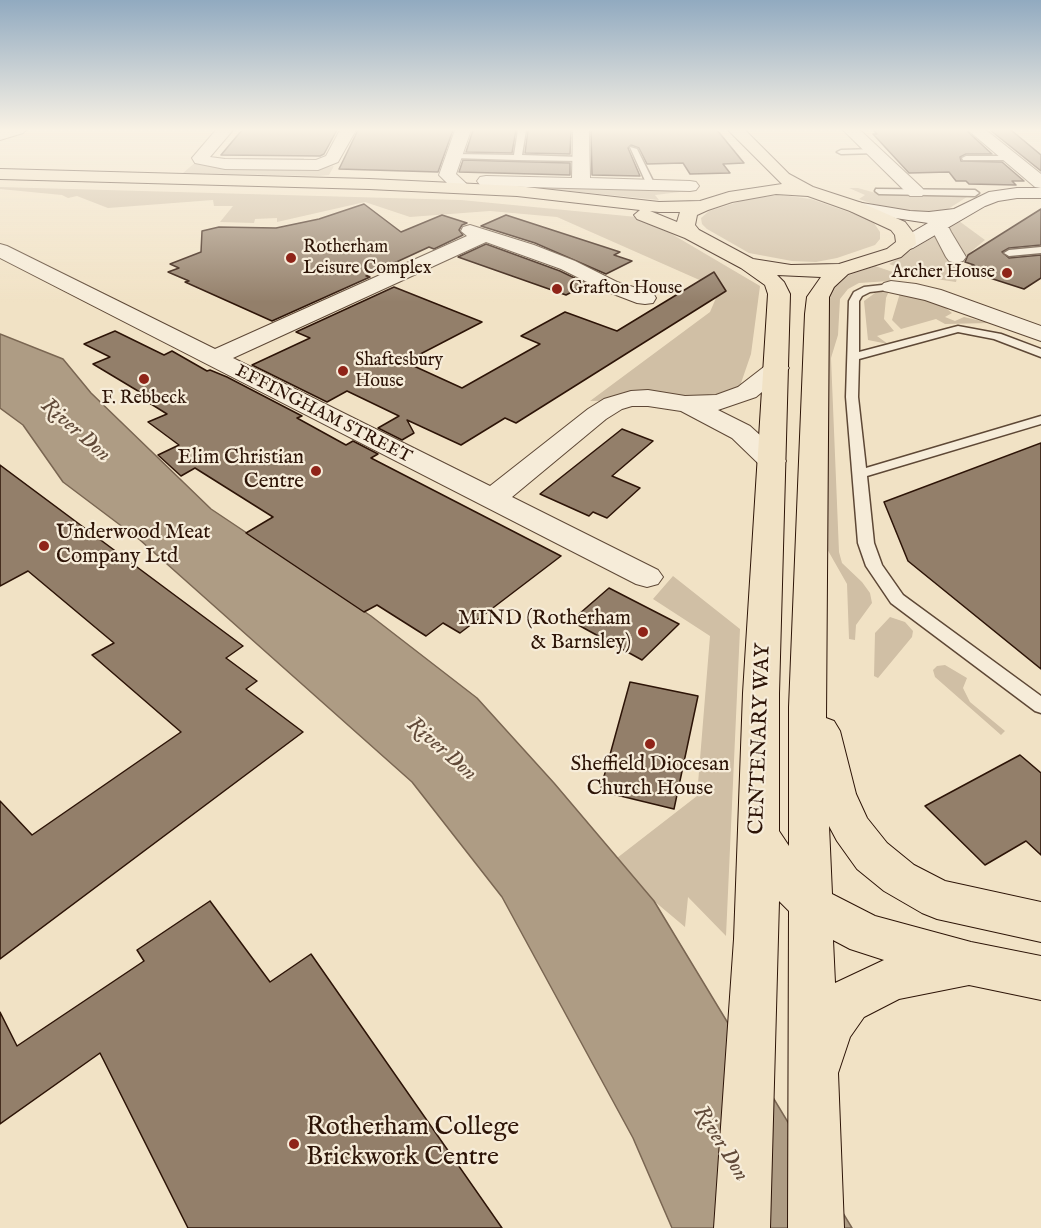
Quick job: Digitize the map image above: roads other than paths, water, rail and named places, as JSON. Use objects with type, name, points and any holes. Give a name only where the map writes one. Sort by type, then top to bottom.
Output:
[{"type":"main road","points":[[143,187],[433,194],[632,213],[663,221],[748,264],[790,271],[841,270],[894,253],[906,244],[905,235],[898,226],[856,207],[800,187]]},
{"type":"main road","points":[[439,187],[553,194],[659,207],[702,206]]},
{"type":"main road","points":[[692,234],[686,225],[686,217],[691,211],[748,187]]},
{"type":"main road","points":[[729,197],[776,189],[810,191]]},
{"type":"main road","name":"CENTENARY WAY","points":[[742,1228],[756,939],[762,693],[779,294],[774,282],[748,264]]},
{"type":"main road","points":[[816,1228],[807,707],[816,314],[818,297],[825,284],[841,270]]},
{"type":"main road","points":[[808,661],[819,722],[836,794],[852,829],[872,856],[899,878],[937,898],[1041,922]]},
{"type":"main road","points":[[759,835],[787,880],[811,905],[866,934],[970,964],[1041,978]]},
{"type":"main road","points":[[814,1083],[828,1027],[847,1001],[894,978],[970,964]]},
{"type":"street","points":[[911,187],[916,192]]},
{"type":"street","points":[[906,244],[959,213],[995,196],[1041,193]]},
{"type":"street","points":[[856,207],[910,217],[936,217],[959,213]]},
{"type":"street","points":[[942,232],[956,257]]},
{"type":"street","points":[[213,359],[477,233],[568,265],[603,291],[645,298]]},
{"type":"street","name":"EFFINGHAM STREET","points":[[0,250],[647,578]]},
{"type":"street","points":[[891,287],[916,290],[1041,334]]},
{"type":"street","points":[[492,500],[597,414],[613,404],[631,399],[648,398],[685,404],[703,404],[734,398],[747,392],[777,368]]},
{"type":"street","points":[[685,404],[708,413],[741,432],[772,461]]},
{"type":"lane","points":[[879,192],[975,193]]},
{"type":"lane","points":[[1009,253],[1041,250]]},
{"type":"lane","points":[[891,287],[868,289],[858,294],[854,301],[852,398],[866,543],[874,566],[897,599],[1041,706]]},
{"type":"lane","points":[[854,357],[958,329],[997,336],[1041,353]]},
{"type":"lane","points":[[859,474],[1041,420]]},
{"type":"water","name":"River Don","points":[[0,334],[63,359],[91,393],[211,509],[371,616],[477,698],[554,783],[654,901],[852,1228],[672,1228],[633,1138],[502,897],[412,782],[140,540],[63,482],[23,425],[0,408]]},
{"type":"place","name":"Rotherham Leisure Complex","points":[[291,258]]},
{"type":"place","name":"Archer House","points":[[1007,273]]},
{"type":"place","name":"Grafton House","points":[[557,289]]},
{"type":"place","name":"Shaftesbury House","points":[[343,371]]},
{"type":"place","name":"F. Rebbeck","points":[[144,379]]},
{"type":"place","name":"Elim Christian Centre","points":[[316,471]]},
{"type":"place","name":"Underwood Meat Company Ltd","points":[[44,546]]},
{"type":"place","name":"MIND (Rotherham & Barnsley)","points":[[643,632]]},
{"type":"place","name":"Sheffield Diocesan Church House","points":[[650,744]]},
{"type":"place","name":"Rotherham College Brickwork Centre","points":[[294,1144]]}]
